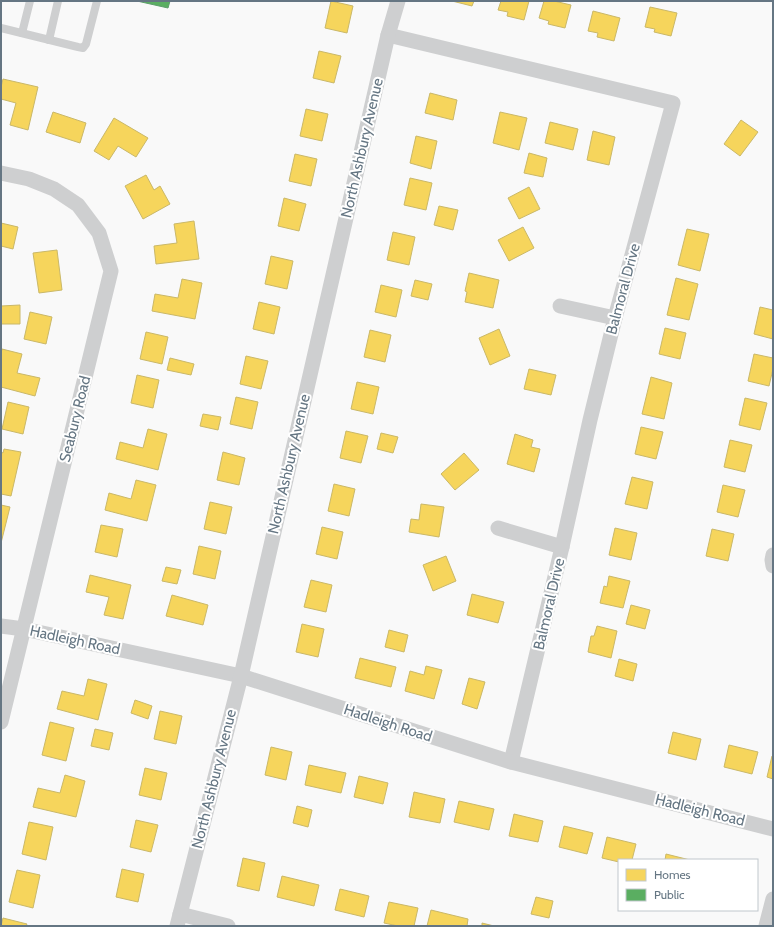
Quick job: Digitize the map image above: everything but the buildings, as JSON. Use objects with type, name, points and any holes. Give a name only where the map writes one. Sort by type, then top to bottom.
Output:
[{"type":"street","name":"North Ashbury Avenue","points":[[178,920],[241,676],[388,35],[398,1]]},
{"type":"street","name":"Balmoral Drive","points":[[388,35],[673,102],[615,318],[511,762]]},
{"type":"street","name":"Seabury Road","points":[[1,173],[29,179],[54,189],[78,205],[99,233],[111,271],[1,722]]},
{"type":"street","points":[[560,306],[615,318]]},
{"type":"street","points":[[498,528],[562,547]]},
{"type":"street","points":[[773,556],[773,566]]},
{"type":"street","name":"Hadleigh Road","points":[[1,626],[24,629],[241,676],[511,762],[773,829]]},
{"type":"street","points":[[766,926],[773,899]]},
{"type":"street","points":[[178,920],[228,926]]},
{"type":"lane","points":[[22,33],[30,1]]},
{"type":"lane","points":[[49,40],[58,1]]},
{"type":"lane","points":[[1,28],[83,48],[86,44],[97,1]]}]
